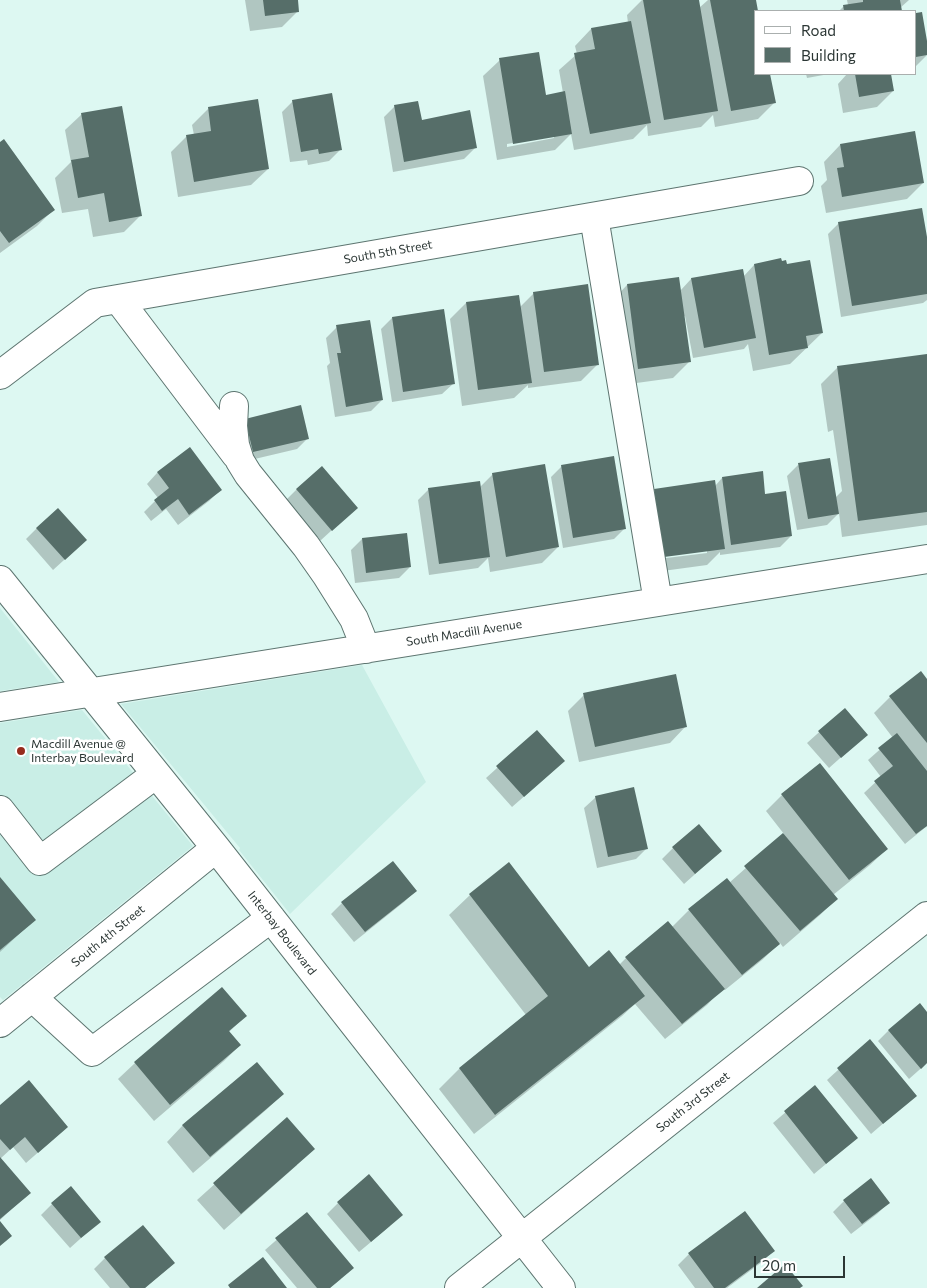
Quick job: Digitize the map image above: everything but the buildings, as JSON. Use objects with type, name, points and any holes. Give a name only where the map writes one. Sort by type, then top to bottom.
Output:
[{"type":"street","name":"South 5th Street","points":[[0,375],[95,303],[799,181]]},
{"type":"street","points":[[594,216],[658,602]]},
{"type":"street","points":[[118,299],[248,474],[306,546],[354,619],[366,649]]},
{"type":"street","points":[[234,406],[233,426],[235,445],[240,461]]},
{"type":"street","name":"South Macdill Avenue","points":[[0,707],[927,559]]},
{"type":"street","name":"Interbay Boulevard","points":[[0,580],[216,848],[561,1288]]},
{"type":"street","points":[[0,810],[40,861],[156,774]]},
{"type":"street","name":"South 4th Street","points":[[0,1023],[216,848]]},
{"type":"street","name":"South 3rd Street","points":[[459,1288],[927,916]]},
{"type":"street","points":[[32,997],[92,1052],[271,918]]},
{"type":"shaded area","points":[[0,608],[59,682],[0,691]]},
{"type":"shaded area","points":[[362,665],[426,782],[290,914],[239,850],[240,848],[121,704]]},
{"type":"shaded area","points":[[82,710],[193,846],[3,1000],[0,997],[0,723]]},
{"type":"place","name":"Macdill Avenue @ Interbay Boulevard","points":[[21,751]]}]
